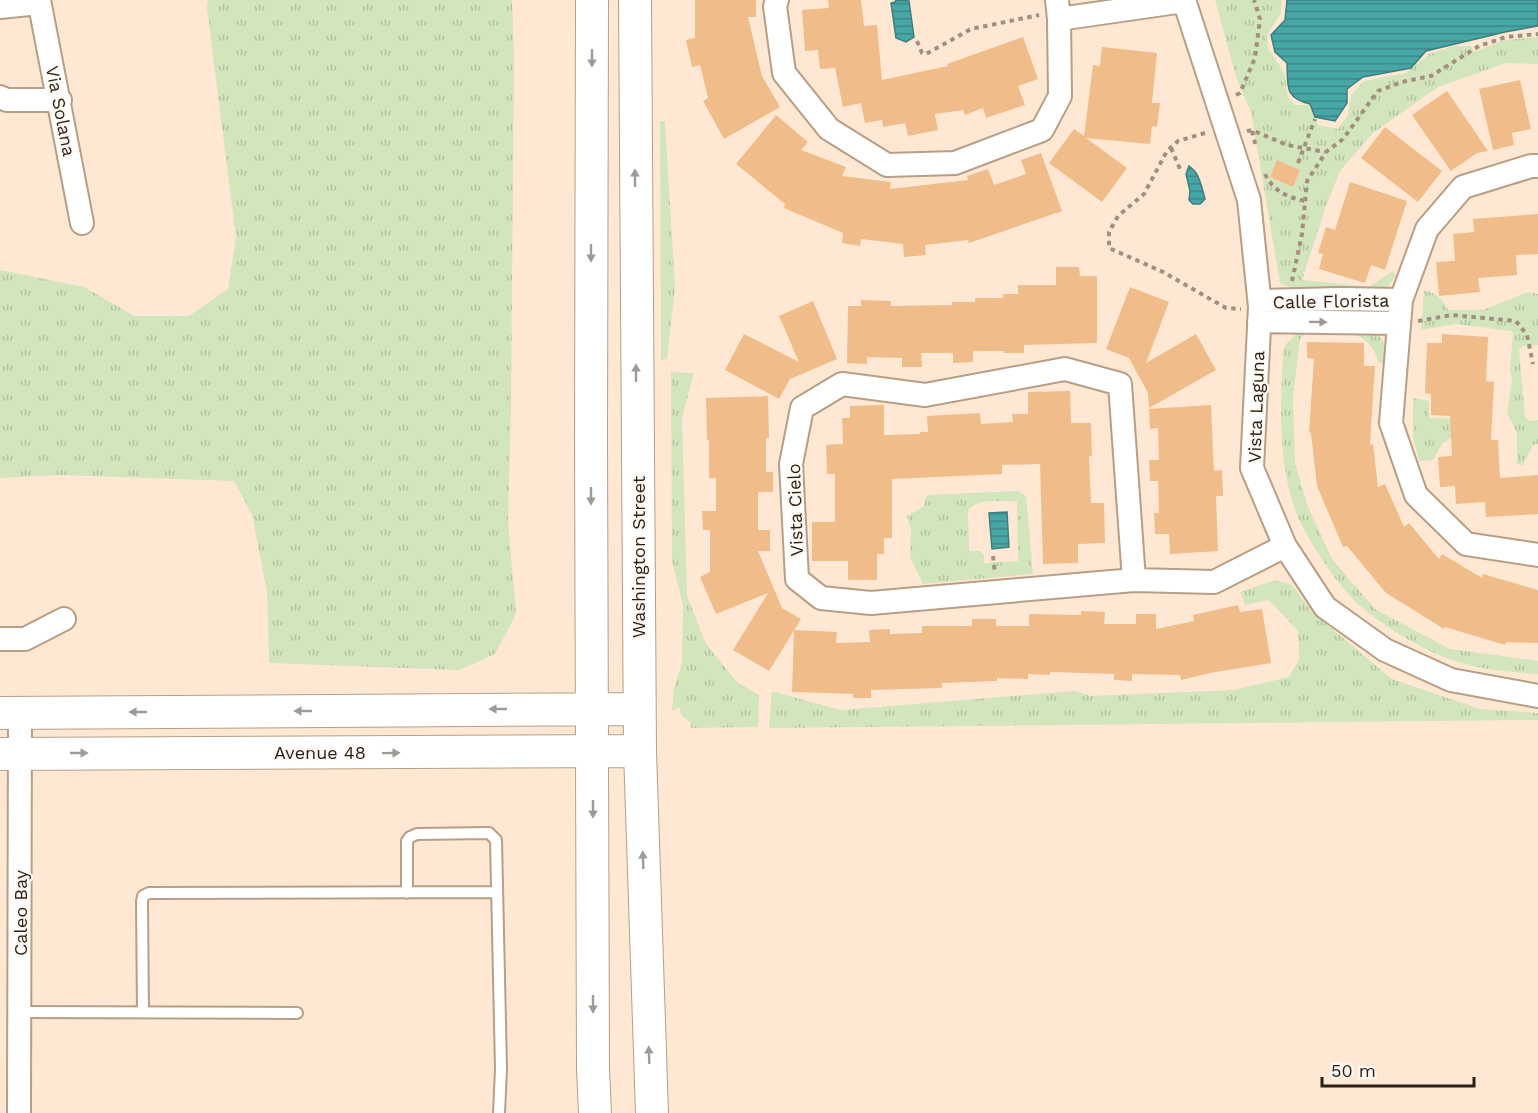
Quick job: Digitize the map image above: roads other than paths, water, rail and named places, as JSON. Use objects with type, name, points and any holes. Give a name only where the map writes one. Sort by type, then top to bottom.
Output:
[{"type":"main road","points":[[592,0],[591,709],[595,1113]]},
{"type":"main road","name":"Washington Street","points":[[635,0],[639,709],[652,1113]]},
{"type":"main road","points":[[10,713],[639,709]]},
{"type":"main road","name":"Avenue 48","points":[[10,754],[640,751]]},
{"type":"street","points":[[777,0],[775,6],[784,73],[829,129],[888,165],[955,163],[1042,130],[1060,96],[1058,11],[1184,1]]},
{"type":"street","points":[[0,7],[39,1]]},
{"type":"street","name":"Via Solana","points":[[39,1],[82,223]]},
{"type":"street","name":"Vista Laguna","points":[[1184,1],[1249,200],[1260,310],[1252,468],[1286,546],[1325,607],[1385,650],[1451,680],[1538,696]]},
{"type":"street","points":[[0,97],[7,100],[60,100]]},
{"type":"street","name":"Calle Florista","points":[[1538,166],[1531,166],[1463,187],[1427,229],[1401,300],[1391,423],[1416,495],[1466,544],[1538,555]]},
{"type":"street","name":"Calle Florista","points":[[1260,310],[1287,302],[1340,299],[1401,300]]},
{"type":"street","name":"Calle Florista","points":[[1260,310],[1399,323]]},
{"type":"street","name":"Vista Cielo","points":[[1134,580],[1120,384],[1065,369],[925,395],[842,384],[802,408],[791,464],[797,579],[821,598],[871,603],[1134,580],[1214,582],[1286,546]]},
{"type":"street","points":[[0,639],[25,639],[64,619]]},
{"type":"street","name":"Caleo Bay","points":[[10,713],[19,1012],[19,1113]]},
{"type":"lane","points":[[407,892],[407,841],[410,837],[417,834],[489,833],[496,840],[501,1070],[499,1113]]},
{"type":"lane","points":[[143,1012],[142,901],[143,896],[149,893],[497,892]]},
{"type":"lane","points":[[19,1012],[297,1013]]},
{"type":"water","points":[[896,0],[909,1],[914,37],[906,42],[896,38],[891,3]]},
{"type":"water","points":[[1287,0],[1538,0],[1538,26],[1426,51],[1411,68],[1363,77],[1347,89],[1347,103],[1335,121],[1315,117],[1310,104],[1296,98],[1289,90],[1287,63],[1275,52],[1271,35],[1285,20]]},
{"type":"water","points":[[1189,166],[1197,175],[1204,194],[1205,199],[1200,204],[1193,204],[1189,200],[1190,191],[1186,174]]},
{"type":"water","points":[[1007,512],[1009,547],[992,549],[989,513]]}]
